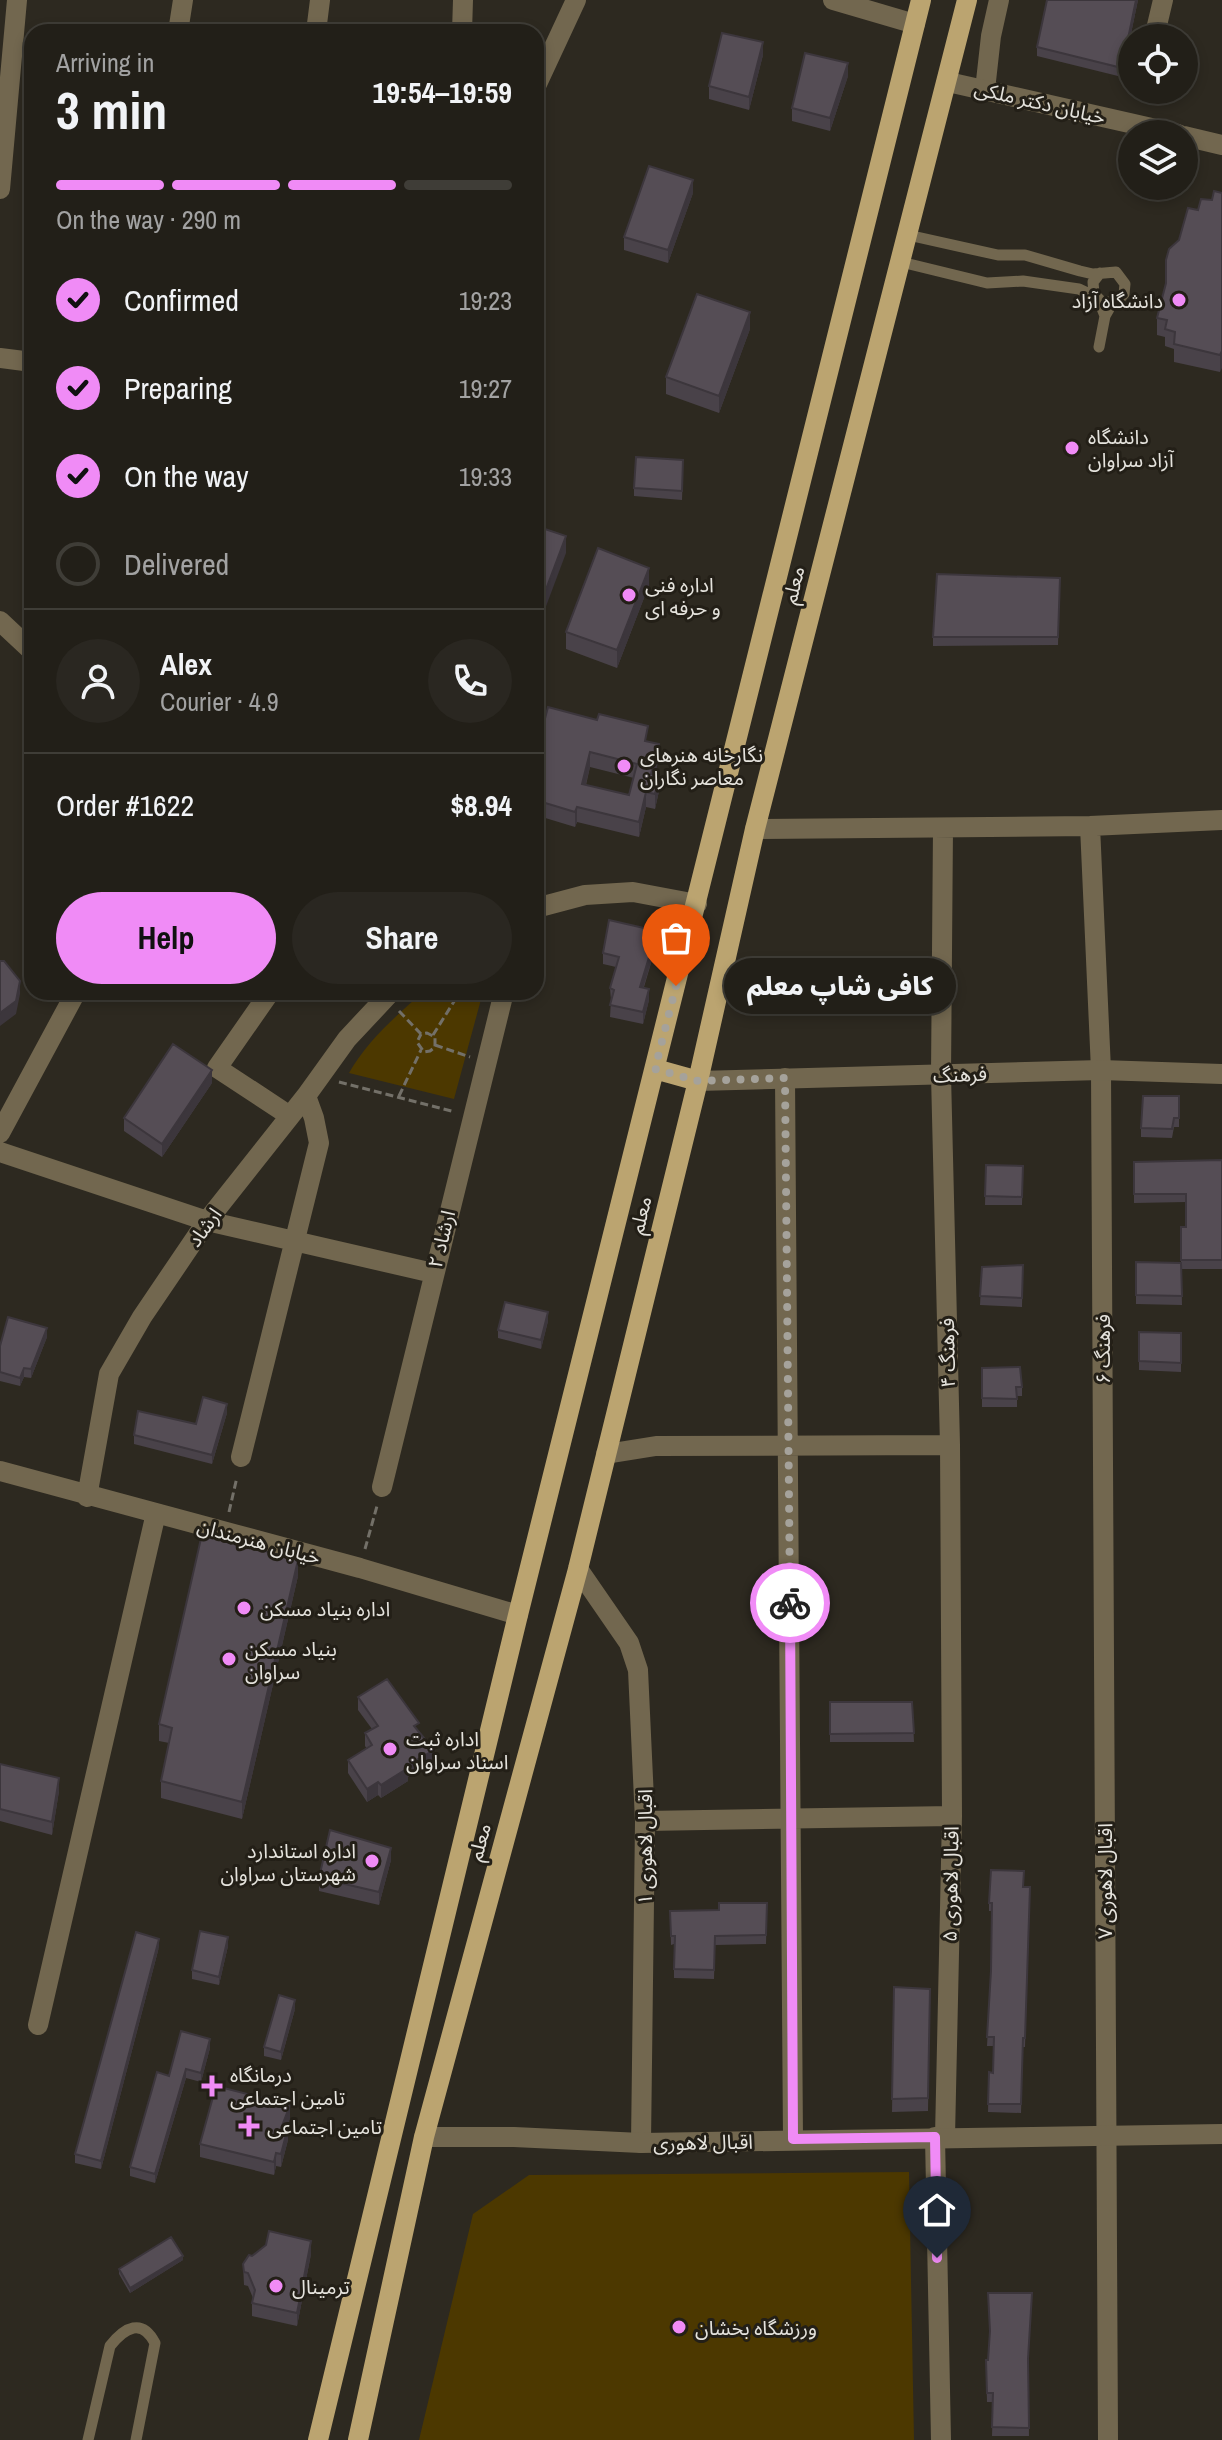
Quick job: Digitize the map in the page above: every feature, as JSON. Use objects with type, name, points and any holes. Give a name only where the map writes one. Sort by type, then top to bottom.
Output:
[{"type":"main road","name":"معلم","points":[[318,2440],[518,1615],[921,0]]},
{"type":"main road","name":"معلم","points":[[358,2440],[424,2137],[578,1569],[698,1081],[755,829],[967,0]]},
{"type":"main road","points":[[655,1069],[698,1081]]},
{"type":"street","points":[[0,189],[17,0]]},
{"type":"street","points":[[179,24],[183,0]]},
{"type":"street","points":[[317,24],[320,0]]},
{"type":"street","points":[[462,24],[463,0]]},
{"type":"street","points":[[544,69],[576,0]]},
{"type":"street","points":[[833,0],[915,24]]},
{"type":"street","points":[[985,90],[999,0]]},
{"type":"street","points":[[1157,24],[1163,0]]},
{"type":"street","name":"خیابان دکتر ملکی","points":[[948,82],[1118,120]]},
{"type":"street","points":[[1198,139],[1222,145]]},
{"type":"street","points":[[0,358],[24,361]]},
{"type":"street","points":[[0,621],[24,644]]},
{"type":"street","points":[[755,829],[1090,826],[1222,820]]},
{"type":"street","name":"فرهنگ ۶","points":[[1090,826],[1101,1070],[1103,1628]]},
{"type":"street","name":"فرهنگ ۴","points":[[943,828],[941,1075],[951,1631]]},
{"type":"street","points":[[544,906],[585,895],[633,892],[697,904]]},
{"type":"street","points":[[0,1133],[72,1000]]},
{"type":"street","points":[[264,1000],[217,1068],[290,1116]]},
{"type":"street","name":"ارشاد","points":[[87,1497],[109,1374],[142,1317],[207,1221],[347,1039],[383,1000]]},
{"type":"street","name":"ارشاد ۲","points":[[382,1487],[502,1000]]},
{"type":"street","name":"فرهنگ","points":[[698,1081],[1101,1070],[1222,1074]]},
{"type":"street","points":[[785,1078],[793,1819],[793,2139]]},
{"type":"street","points":[[241,1457],[319,1143],[306,1096]]},
{"type":"street","points":[[0,1152],[207,1221],[433,1273]]},
{"type":"street","points":[[606,1454],[656,1446],[950,1445]]},
{"type":"street","name":"خیابان هنرمندان","points":[[0,1471],[87,1497],[360,1568],[518,1615]]},
{"type":"street","points":[[38,2025],[156,1513]]},
{"type":"street","name":"اقبال لاهوری ۱","points":[[578,1569],[629,1643],[638,1670],[645,1821],[641,2143]]},
{"type":"street","name":"اقبال لاهوری ۷","points":[[1103,1628],[1108,2440]]},
{"type":"street","name":"اقبال لاهوری ۵","points":[[941,2440],[940,2137],[952,1816],[951,1631]]},
{"type":"street","points":[[645,1821],[952,1816]]},
{"type":"street","name":"اقبال لاهوری","points":[[424,2137],[514,2137],[641,2143],[1222,2134]]},
{"type":"lane","points":[[908,235],[998,255],[1025,255],[1080,271],[1100,273],[1110,270],[1124,279],[1125,290],[1105,316],[1099,347]]},
{"type":"lane","points":[[901,262],[987,283],[1023,281],[1079,289],[1107,303],[1117,302]]},
{"type":"lane","points":[[1100,273],[1093,288],[1105,316]]},
{"type":"lane","points":[[88,2440],[110,2346],[119,2335],[140,2327],[150,2333],[155,2343],[136,2440]]},
{"type":"path","points":[[393,1000],[421,1034],[433,1035]]},
{"type":"path","points":[[435,1045],[433,1035],[455,1000]]},
{"type":"path","points":[[421,1034],[417,1042],[421,1050]]},
{"type":"path","points":[[435,1045],[460,1055],[486,1060]]},
{"type":"path","points":[[421,1050],[430,1051],[435,1045]]},
{"type":"path","points":[[399,1096],[421,1050]]},
{"type":"path","points":[[319,1078],[472,1117]]},
{"type":"path","points":[[225,1531],[241,1457]]},
{"type":"path","points":[[360,1568],[382,1487]]},
{"type":"shaded area","points":[[414,1000],[481,1000],[454,1099],[349,1073],[392,1020]]},
{"type":"shaded area","name":"ورزشگاه بخشان","points":[[909,2172],[914,2440],[419,2440],[473,2214],[529,2175]]},
{"type":"building","points":[[1047,0],[1136,0],[1131,24],[1118,24],[1118,67],[1037,47]]},
{"type":"building","points":[[722,33],[763,42],[749,97],[709,86]]},
{"type":"building","points":[[805,53],[848,63],[830,118],[792,108]]},
{"type":"building","points":[[649,166],[693,180],[668,250],[624,237]]},
{"type":"building","points":[[1214,191],[1222,193],[1220,355],[1174,344],[1175,332],[1165,329],[1167,320],[1157,318],[1166,283],[1169,249],[1179,240],[1188,208],[1198,210],[1201,199],[1212,200]]},
{"type":"building","points":[[697,294],[750,312],[719,396],[666,377]]},
{"type":"building","points":[[636,457],[683,460],[682,491],[634,488]]},
{"type":"building","points":[[544,529],[566,536],[544,595]]},
{"type":"building","points":[[598,548],[649,568],[617,650],[566,632]]},
{"type":"building","points":[[937,574],[1060,578],[1058,637],[933,637]]},
{"type":"building","points":[[548,707],[597,720],[599,714],[648,726],[645,741],[659,744],[651,774],[659,776],[655,794],[646,792],[639,822],[577,807],[575,812],[544,803],[544,722]],"holes":[[[590,752],[637,764],[629,795],[582,784]]]},
{"type":"building","points":[[609,920],[657,931],[640,987],[649,989],[643,1012],[610,1005],[614,990],[610,988],[619,957],[603,953]]},
{"type":"building","points":[[0,961],[4,961],[20,981],[16,1001],[0,1013]]},
{"type":"building","points":[[173,1044],[212,1070],[162,1144],[124,1118]]},
{"type":"building","points":[[1143,1096],[1179,1096],[1179,1118],[1174,1118],[1172,1129],[1141,1128]]},
{"type":"building","points":[[1222,1160],[1222,1260],[1181,1260],[1181,1227],[1186,1227],[1186,1194],[1134,1194],[1134,1162]]},
{"type":"building","points":[[986,1165],[1023,1166],[1022,1197],[985,1196]]},
{"type":"building","points":[[1136,1262],[1181,1263],[1182,1296],[1136,1295]]},
{"type":"building","points":[[1023,1265],[1022,1298],[980,1296],[982,1267]]},
{"type":"building","points":[[505,1302],[548,1312],[541,1340],[498,1330]]},
{"type":"building","points":[[8,1317],[47,1328],[31,1369],[24,1368],[20,1378],[0,1372],[0,1346]]},
{"type":"building","points":[[1139,1332],[1181,1333],[1181,1363],[1139,1361]]},
{"type":"building","points":[[1020,1367],[1022,1387],[1016,1387],[1017,1399],[982,1398],[982,1368]]},
{"type":"building","points":[[203,1397],[227,1404],[212,1455],[134,1435],[138,1411],[196,1424]]},
{"type":"building","name":"بنیاد مسکن سراوان","points":[[202,1534],[298,1560],[242,1802],[161,1781],[172,1728],[159,1724]]},
{"type":"building","name":"اداره ثبت اسناد سراوان","points":[[387,1679],[419,1723],[414,1726],[434,1750],[381,1785],[378,1782],[367,1789],[348,1760],[372,1745],[365,1733],[378,1726],[358,1697]]},
{"type":"building","points":[[830,1702],[912,1702],[914,1733],[830,1734]]},
{"type":"building","points":[[0,1764],[59,1778],[52,1822],[0,1809]]},
{"type":"building","points":[[330,1830],[391,1848],[379,1892],[319,1878]]},
{"type":"building","points":[[991,1870],[1024,1871],[1023,1887],[1030,1887],[1021,2104],[988,2104],[994,2037],[987,2037],[991,1971]]},
{"type":"building","points":[[719,1903],[767,1903],[766,1935],[715,1936],[714,1970],[674,1969],[675,1936],[671,1936],[670,1911],[719,1910]]},
{"type":"building","points":[[200,1931],[228,1937],[219,1977],[192,1970]]},
{"type":"building","points":[[136,1932],[159,1939],[101,2161],[75,2154]]},
{"type":"building","points":[[894,1987],[930,1989],[928,2098],[892,2099]]},
{"type":"building","points":[[279,1995],[295,2000],[281,2052],[264,2047]]},
{"type":"building","points":[[181,2031],[210,2039],[201,2073],[186,2069],[155,2174],[130,2167],[157,2072],[169,2076]]},
{"type":"building","points":[[216,2086],[290,2105],[282,2126],[288,2127],[281,2154],[276,2153],[274,2162],[200,2144]]},
{"type":"building","name":"ترمینال","points":[[269,2231],[311,2241],[297,2313],[252,2303],[255,2290],[248,2273],[244,2272],[243,2264],[249,2255],[266,2245]]},
{"type":"building","points":[[171,2237],[183,2256],[130,2288],[119,2269]]},
{"type":"building","points":[[988,2293],[1032,2293],[1028,2359],[1029,2428],[992,2427],[993,2393],[987,2393],[986,2360],[990,2331]]},
{"type":"way so far","points":[[676,986],[655,1069],[698,1081],[785,1078],[790,1603]]},
{"type":"place","name":"دانشگاه آزاد","points":[[1179,300]]},
{"type":"place","name":"دانشگاه آزاد سراوان","points":[[1072,448]]},
{"type":"place","name":"اداره فنی و حرفه ای","points":[[629,595]]},
{"type":"place","name":"نگارخانه هنرهای معاصر نگاران","points":[[624,766]]},
{"type":"place","name":"کافی شاپ معلم","points":[[676,986]]},
{"type":"place","name":"اداره بنیاد مسکن","points":[[244,1608]]},
{"type":"place","name":"بنیاد مسکن سراوان","points":[[229,1659]]},
{"type":"place","name":"اداره ثبت اسناد سراوان","points":[[390,1749]]},
{"type":"place","name":"اداره استاندارد شهرستان سراوان","points":[[372,1861]]},
{"type":"place","name":"درمانگاه تامین اجتماعی","points":[[212,2086]]},
{"type":"place","name":"تامین اجتماعی","points":[[249,2126]]},
{"type":"place","name":"ترمینال","points":[[276,2286]]},
{"type":"place","name":"ورزشگاه بخشان","points":[[679,2327]]},
{"type":"route","points":[[790,1603],[793,2139],[935,2137],[937,2258]]}]
